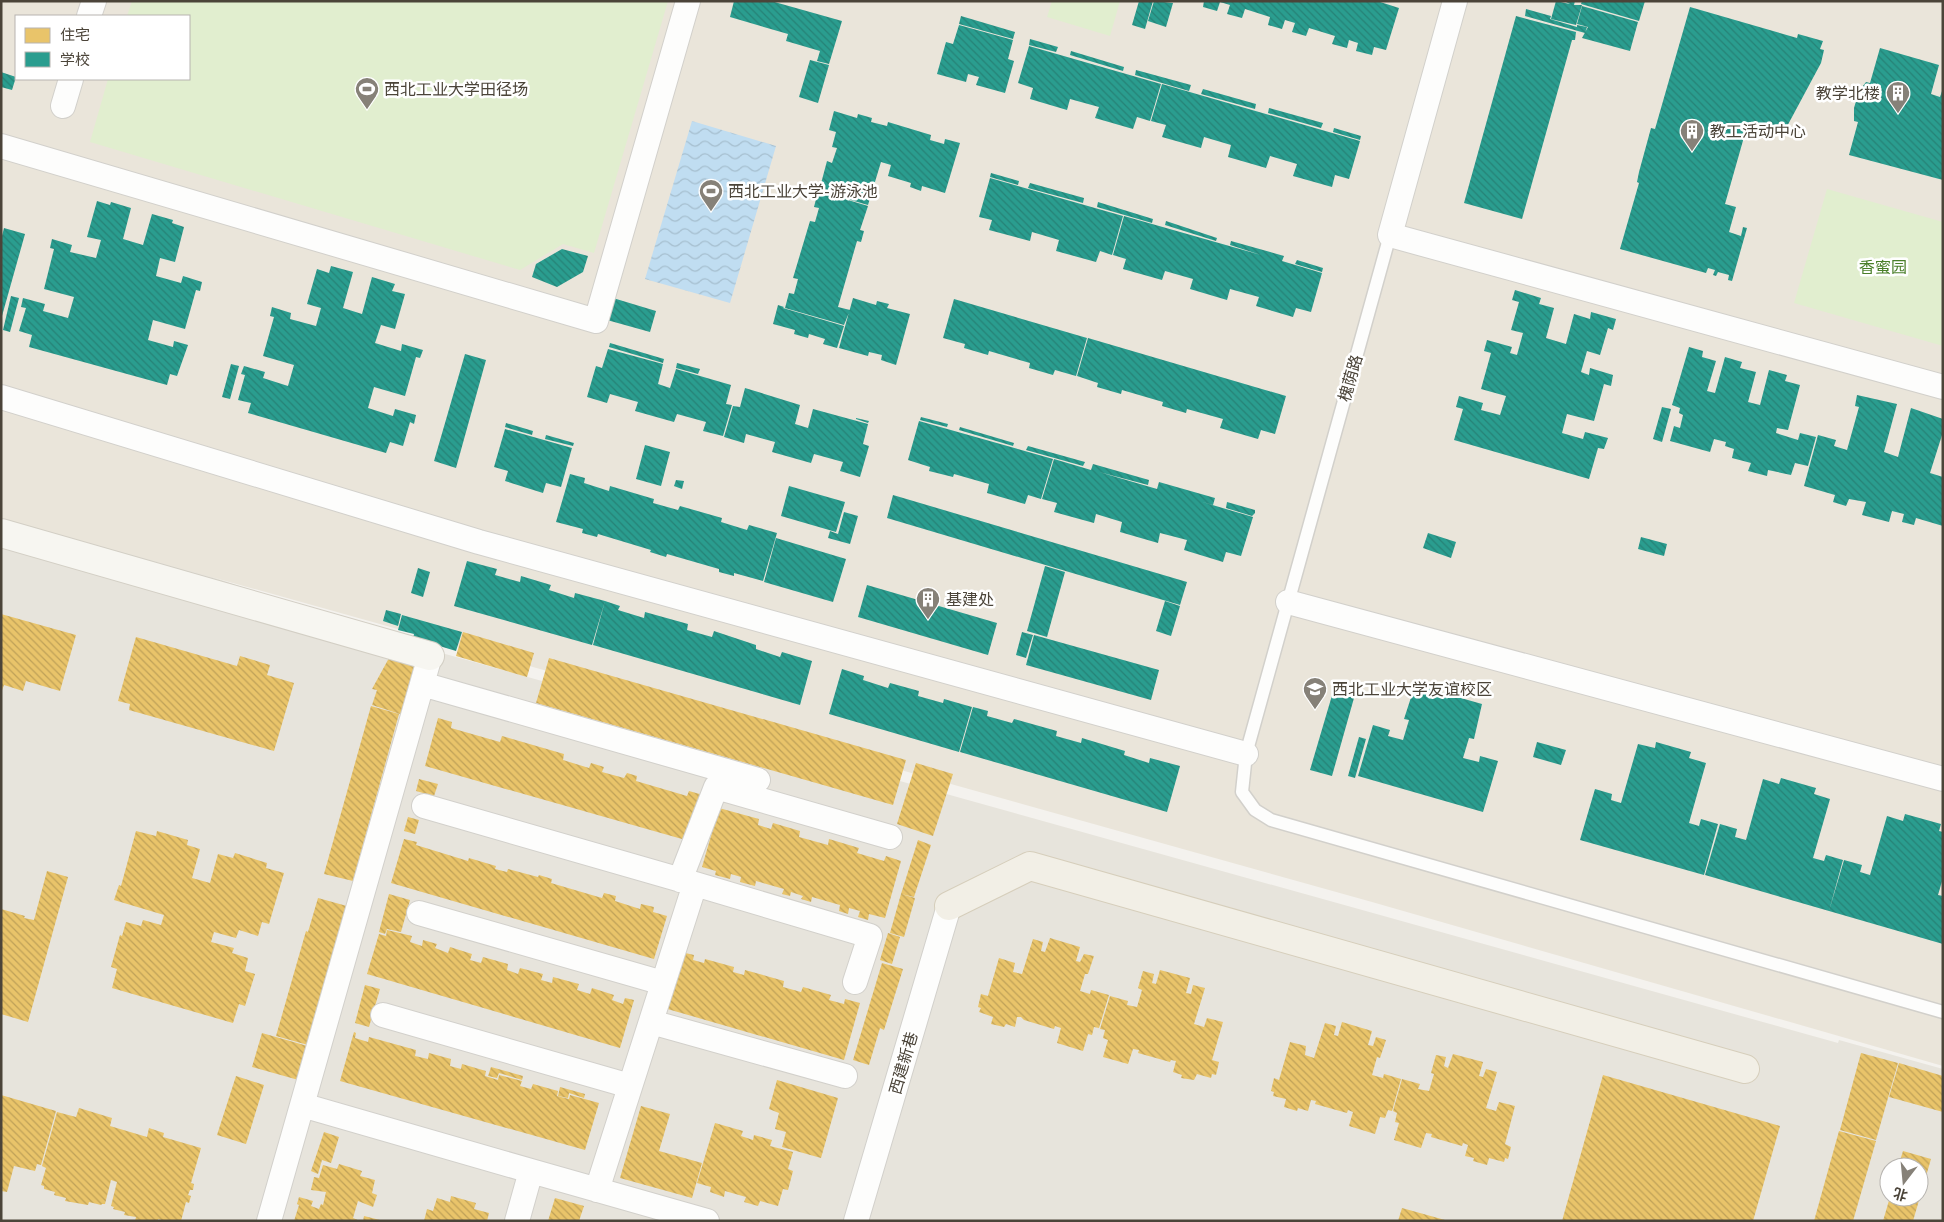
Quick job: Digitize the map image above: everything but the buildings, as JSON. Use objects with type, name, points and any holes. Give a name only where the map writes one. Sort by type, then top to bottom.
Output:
[{"type":"main road","points":[[1,534],[430,656]]},
{"type":"main road","points":[[949,906],[1030,866],[1745,1069]]},
{"type":"street","points":[[89,15],[94,1]]},
{"type":"street","points":[[1,146],[596,321],[688,1]]},
{"type":"street","name":"槐荫路","points":[[1390,236],[1455,1]]},
{"type":"street","points":[[63,106],[71,80]]},
{"type":"street","points":[[1390,236],[1943,387]]},
{"type":"street","points":[[1,397],[479,542],[1246,754]]},
{"type":"street","points":[[1288,602],[1943,779]]},
{"type":"street","points":[[270,1221],[430,656]]},
{"type":"street","points":[[422,684],[758,780]]},
{"type":"street","points":[[597,1190],[663,983],[688,882],[716,787],[890,837]]},
{"type":"street","points":[[424,806],[870,936],[855,982]]},
{"type":"street","name":"西建新巷","points":[[856,1221],[949,906]]},
{"type":"street","points":[[419,913],[663,983]]},
{"type":"street","points":[[383,1015],[630,1086]]},
{"type":"street","points":[[651,1022],[845,1076]]},
{"type":"street","points":[[302,1105],[707,1221]]},
{"type":"street","points":[[517,1221],[531,1170]]},
{"type":"lane","name":"槐荫路","points":[[1390,236],[1246,754],[1242,792],[1255,810],[1271,820],[1943,1012]]},
{"type":"shaded area","name":"西北工业大学友谊校区","points":[[1,1],[1943,1],[1943,1066],[1372,902],[1,518]]},
{"type":"shaded area","points":[[1,505],[413,645],[1838,1043],[1839,1040],[1943,1069],[1943,1221],[1,1221]]},
{"type":"green space","name":"西北工业大学田径场","points":[[132,1],[668,1],[594,253],[563,244],[520,270],[90,142],[108,80],[190,80],[190,15],[127,15]]},
{"type":"green space","points":[[1052,1],[1120,1],[1110,36],[1047,17]]},
{"type":"green space","name":"香蜜园","points":[[1827,189],[1943,222],[1943,346],[1794,303]]},
{"type":"water","name":"西北工业大学-游泳池","points":[[692,121],[776,146],[730,303],[645,279]]},
{"type":"place","name":"西北工业大学田径场","points":[[367,110]]},
{"type":"place","name":"教学北楼","points":[[1898,114]]},
{"type":"place","name":"教工活动中心","points":[[1692,152]]},
{"type":"place","name":"西北工业大学-游泳池","points":[[711,212]]},
{"type":"place","name":"基建处","points":[[928,620]]},
{"type":"place","name":"西北工业大学友谊校区","points":[[1315,710]]}]
